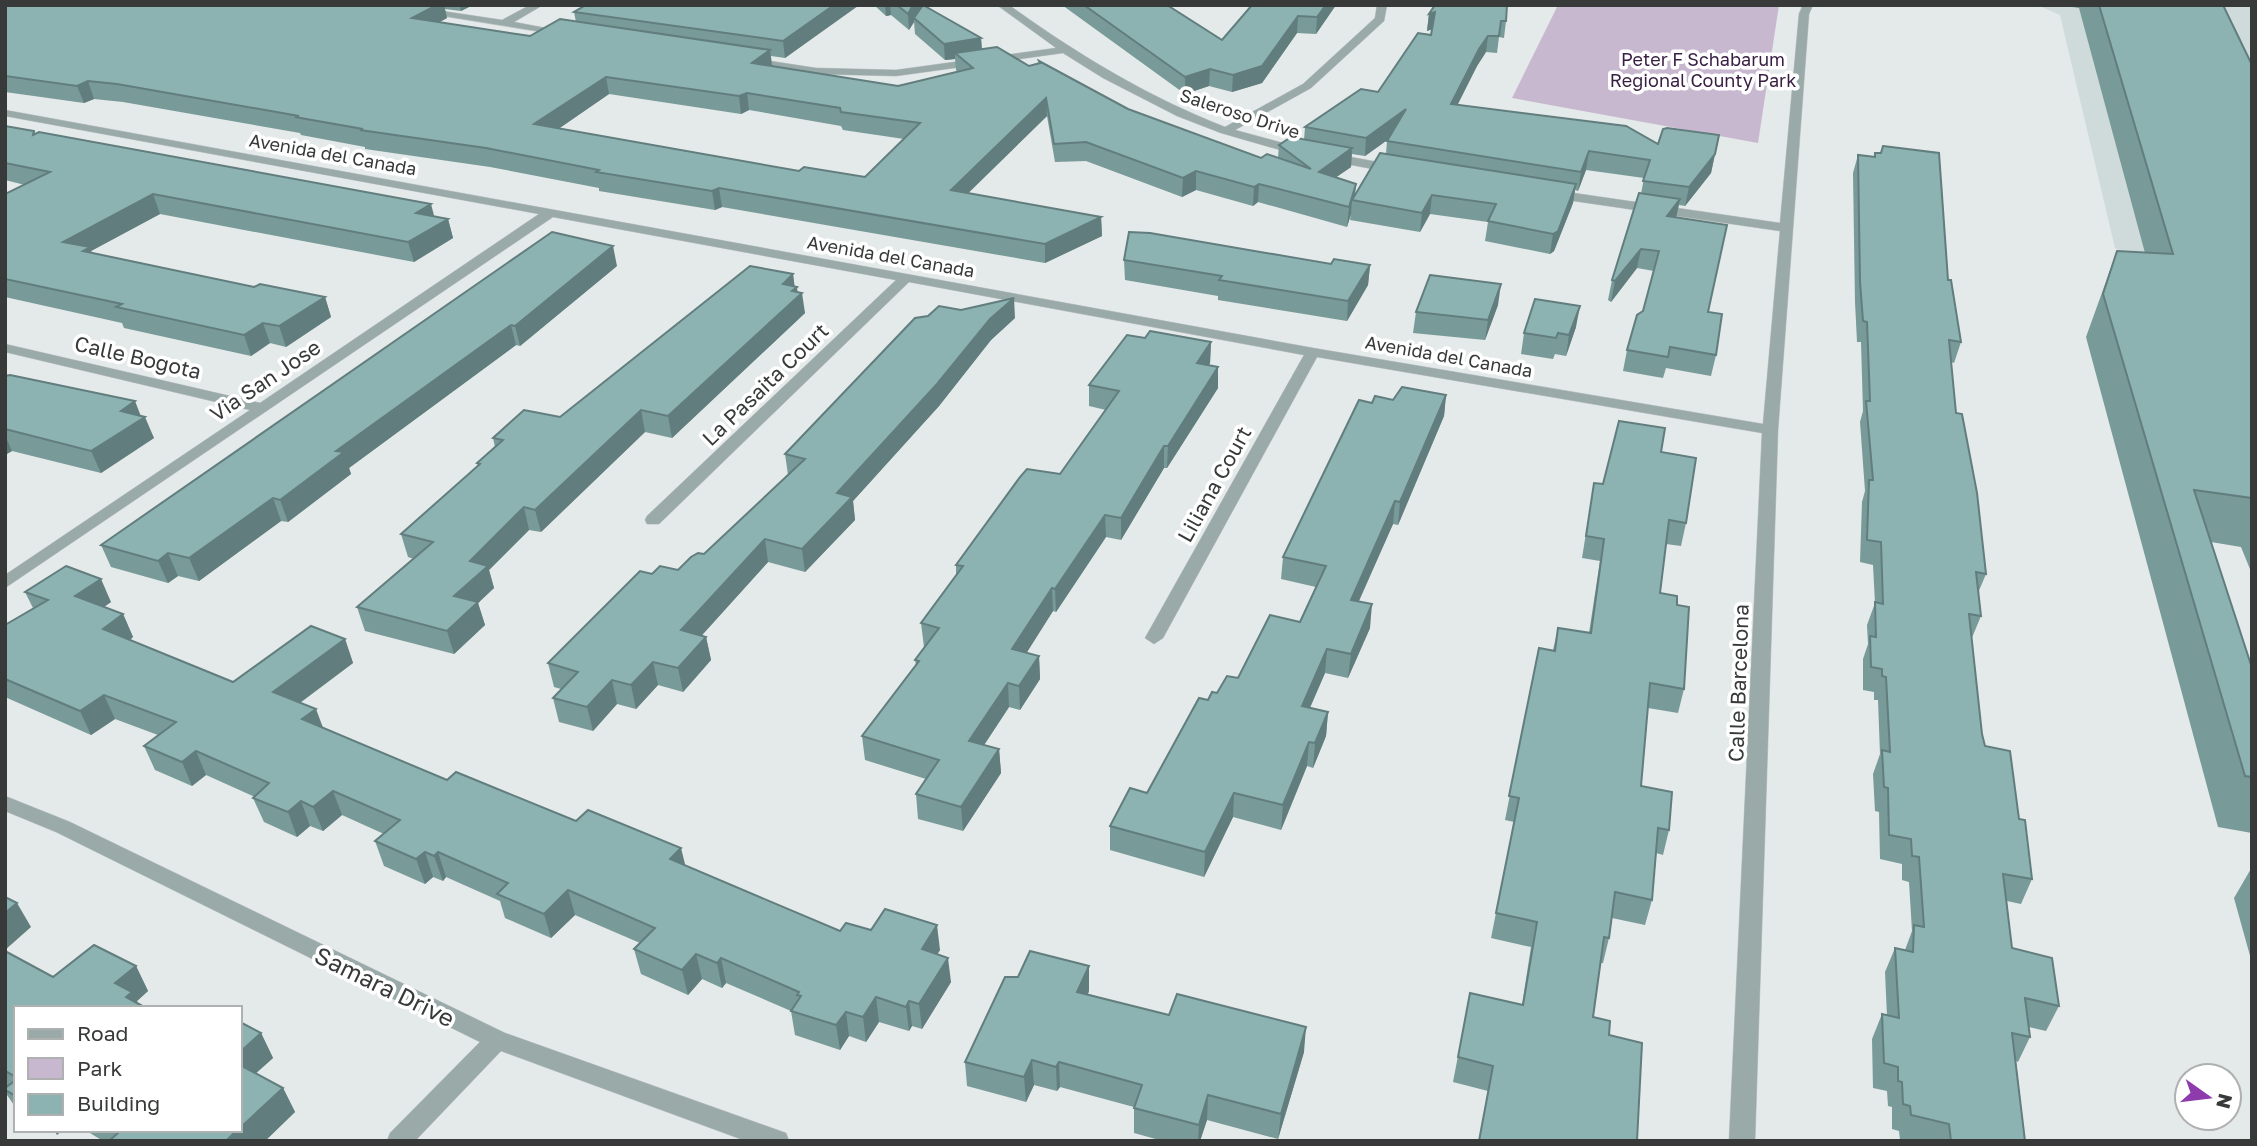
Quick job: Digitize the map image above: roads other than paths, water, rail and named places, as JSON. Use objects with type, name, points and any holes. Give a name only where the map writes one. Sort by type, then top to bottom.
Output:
[{"type":"street","points":[[380,5],[586,36]]},
{"type":"street","points":[[505,23],[538,5]]},
{"type":"street","name":"Saleroso Drive","points":[[1002,5],[1062,50],[1176,113],[1225,131],[1285,148],[1409,172]]},
{"type":"street","points":[[1225,131],[1307,86],[1380,19],[1382,5]]},
{"type":"street","name":"Calle Barcelona","points":[[1742,1141],[1770,430],[1804,14],[1808,5]]},
{"type":"street","points":[[735,58],[816,71],[896,73],[1062,50]]},
{"type":"street","name":"Avenida del Canada","points":[[5,113],[1313,352],[1770,430]]},
{"type":"street","points":[[1542,192],[1785,228]]},
{"type":"street","name":"Via San Jose","points":[[5,583],[550,213]]},
{"type":"street","name":"La Pasaita Court","points":[[653,520],[906,278]]},
{"type":"street","name":"Calle Bogota","points":[[5,348],[262,408]]},
{"type":"street","name":"Liliana Court","points":[[1154,638],[1313,352]]},
{"type":"street","name":"Samara Drive","points":[[5,803],[63,827],[497,1040],[777,1141]]},
{"type":"street","points":[[399,1141],[497,1040]]},
{"type":"park label","name":"Peter F Schabarum Regional County Park","points":[[1703,69]]}]
